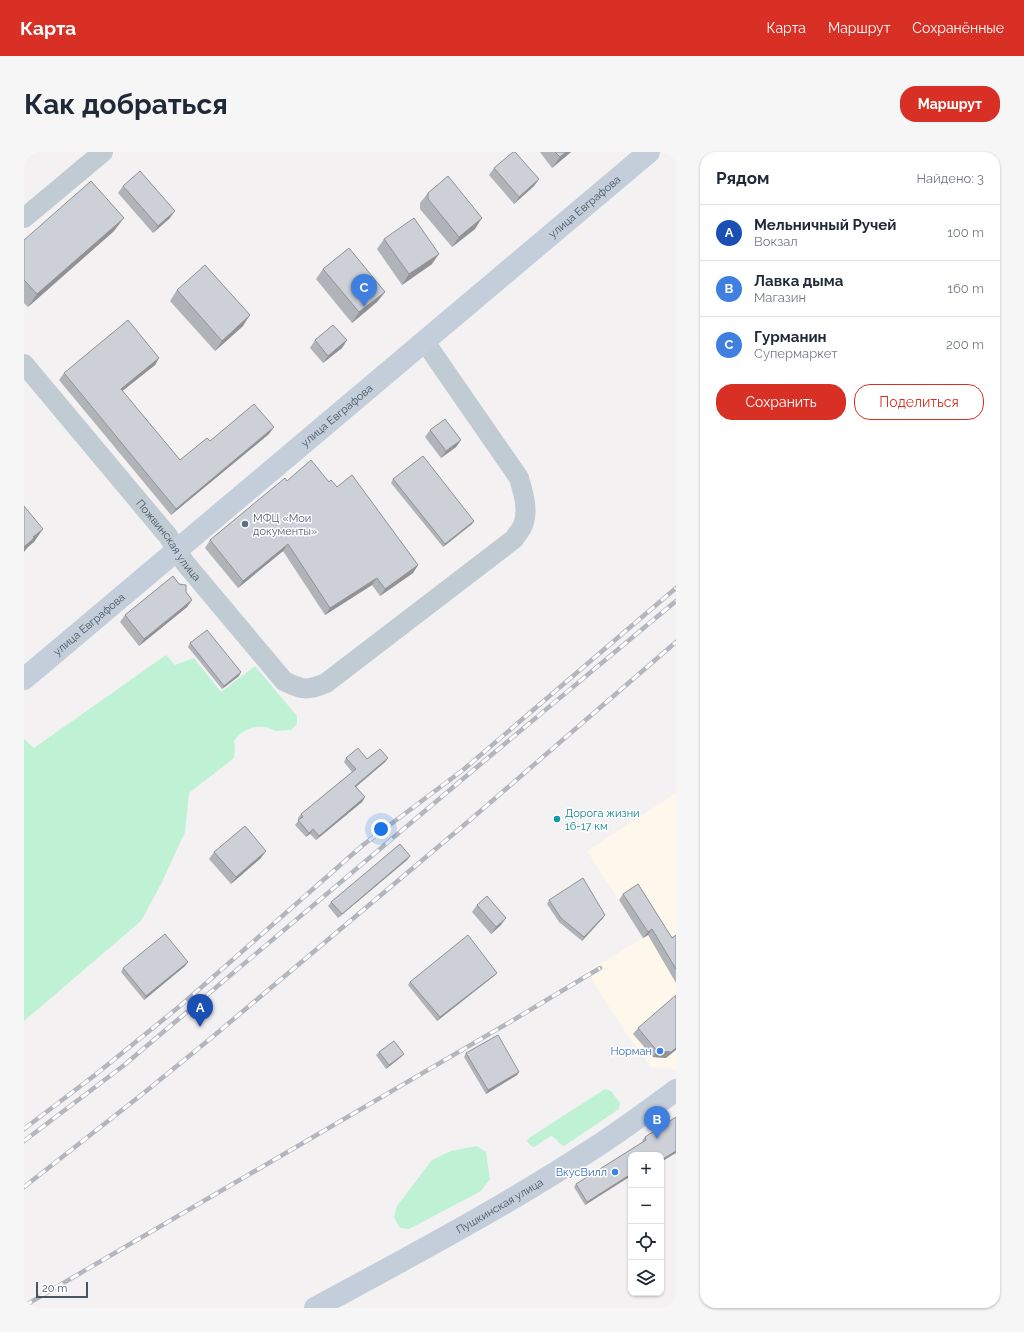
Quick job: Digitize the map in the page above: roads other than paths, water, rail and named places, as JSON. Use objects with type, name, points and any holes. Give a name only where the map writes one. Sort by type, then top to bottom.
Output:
[{"type":"street","points":[[24,218],[103,152]]},
{"type":"street","name":"улица Евграфова","points":[[24,678],[649,152]]},
{"type":"street","name":"Пожвинская улица","points":[[24,364],[168,536],[185,563],[284,681],[297,688],[312,689],[326,683],[514,538],[523,525],[526,508],[523,492],[518,478],[424,342]]},
{"type":"street","name":"Пушкинская улица","points":[[314,1308],[527,1190],[595,1148],[676,1090]]},
{"type":"railway","points":[[24,1129],[95,1075],[180,1006],[363,845],[463,770],[676,588]]},
{"type":"railway","points":[[24,1141],[123,1066],[676,601]]},
{"type":"railway","points":[[24,1187],[210,1039],[470,820],[676,642]]},
{"type":"railway","points":[[24,1306],[600,968]]},
{"type":"place","name":"Гурманин","points":[[364,307]]},
{"type":"place","name":"МФЦ «Мои документы»","points":[[245,524]]},
{"type":"place","name":"Дорога жизни 16-17 км","points":[[557,819]]},
{"type":"place","name":"Мельничный Ручей","points":[[200,1027]]},
{"type":"place","name":"Норман","points":[[660,1051]]},
{"type":"place","name":"Лавка дыма","points":[[657,1139]]},
{"type":"place","name":"ВкусВилл","points":[[615,1172]]}]
